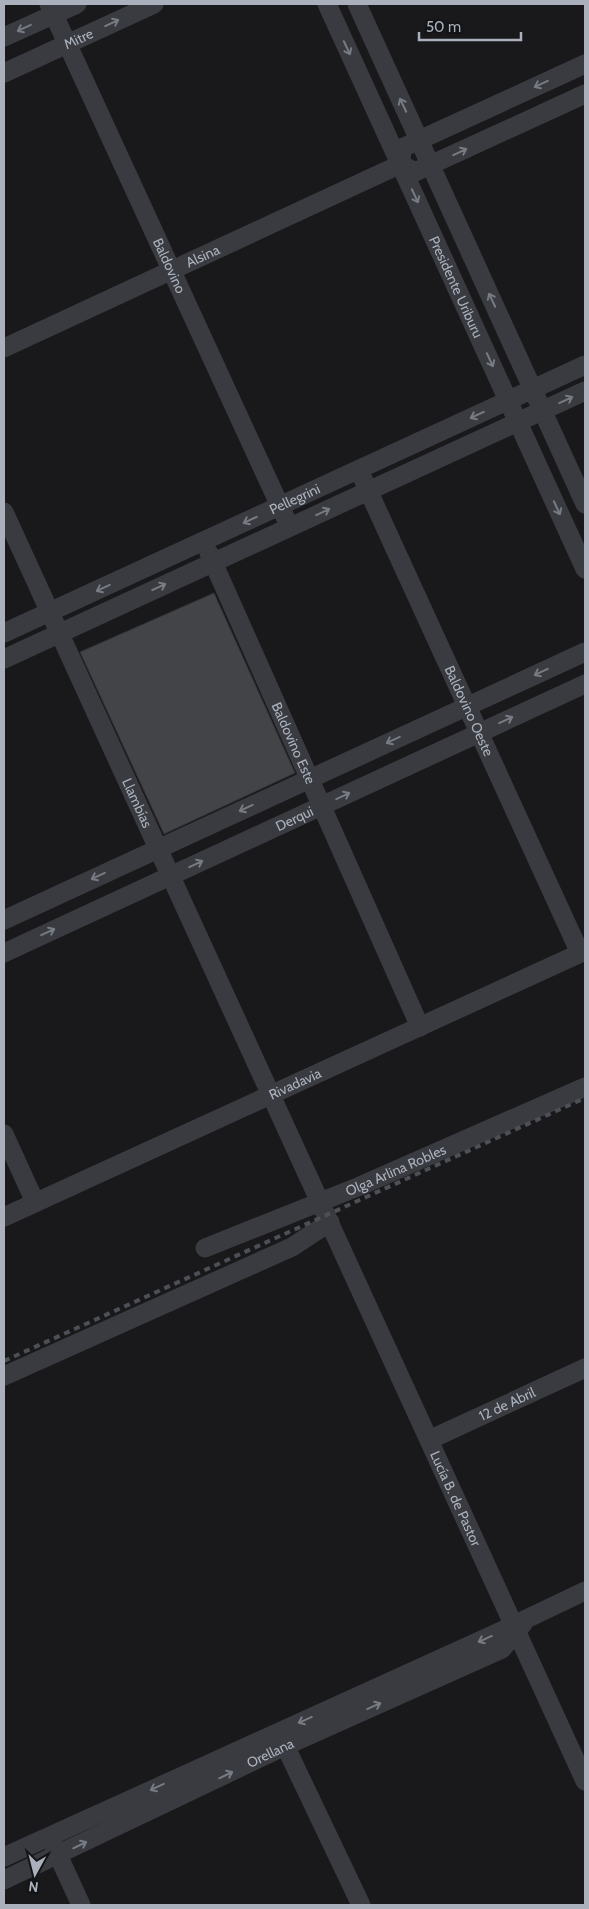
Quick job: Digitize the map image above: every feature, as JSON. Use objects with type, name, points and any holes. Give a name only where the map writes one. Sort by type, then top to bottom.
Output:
[{"type":"street","points":[[4,37],[52,9],[77,4]]},
{"type":"street","name":"Mitre","points":[[4,73],[154,4]]},
{"type":"street","name":"Presidente Uriburu","points":[[327,4],[585,569]]},
{"type":"street","name":"Presidente Uriburu","points":[[357,4],[585,504]]},
{"type":"street","name":"Baldovino","points":[[52,9],[290,527]]},
{"type":"street","points":[[585,64],[402,148],[400,164],[414,172],[585,94]]},
{"type":"street","name":"Alsina","points":[[4,348],[400,164]]},
{"type":"street","name":"Pellegrini","points":[[4,633],[585,365]]},
{"type":"street","name":"Pellegrini","points":[[4,659],[585,391]]},
{"type":"street","name":"Baldovino Oeste","points":[[359,470],[479,733],[582,952]]},
{"type":"street","name":"Llambías","points":[[4,512],[270,1095]]},
{"type":"street","name":"Baldovino Este","points":[[204,541],[420,1027]]},
{"type":"street","name":"Derqui","points":[[4,920],[585,652]]},
{"type":"street","name":"Derqui","points":[[4,953],[585,684]]},
{"type":"street","name":"Rivadavia","points":[[4,1217],[582,952]]},
{"type":"street","name":"Olga Arlina Robles","points":[[205,1248],[326,1214],[585,1087]]},
{"type":"street","name":"Lucía B. de Pastor","points":[[270,1095],[429,1440],[519,1624],[585,1781]]},
{"type":"street","points":[[4,1134],[35,1202]]},
{"type":"street","name":"Olga Arlina Robles","points":[[4,1376],[292,1247],[326,1214]]},
{"type":"street","name":"12 de Abril","points":[[429,1440],[585,1368]]},
{"type":"street","name":"Orellana","points":[[4,1857],[282,1739],[502,1649],[519,1624],[585,1590]]},
{"type":"street","points":[[282,1739],[361,1905]]},
{"type":"street","name":"Orellana","points":[[4,1880],[58,1855],[282,1739]]},
{"type":"street","points":[[50,1836],[81,1905]]},
{"type":"building","points":[[214,593],[295,773],[164,834],[80,652]]},
{"type":"railway","points":[[4,1361],[585,1098]]}]
